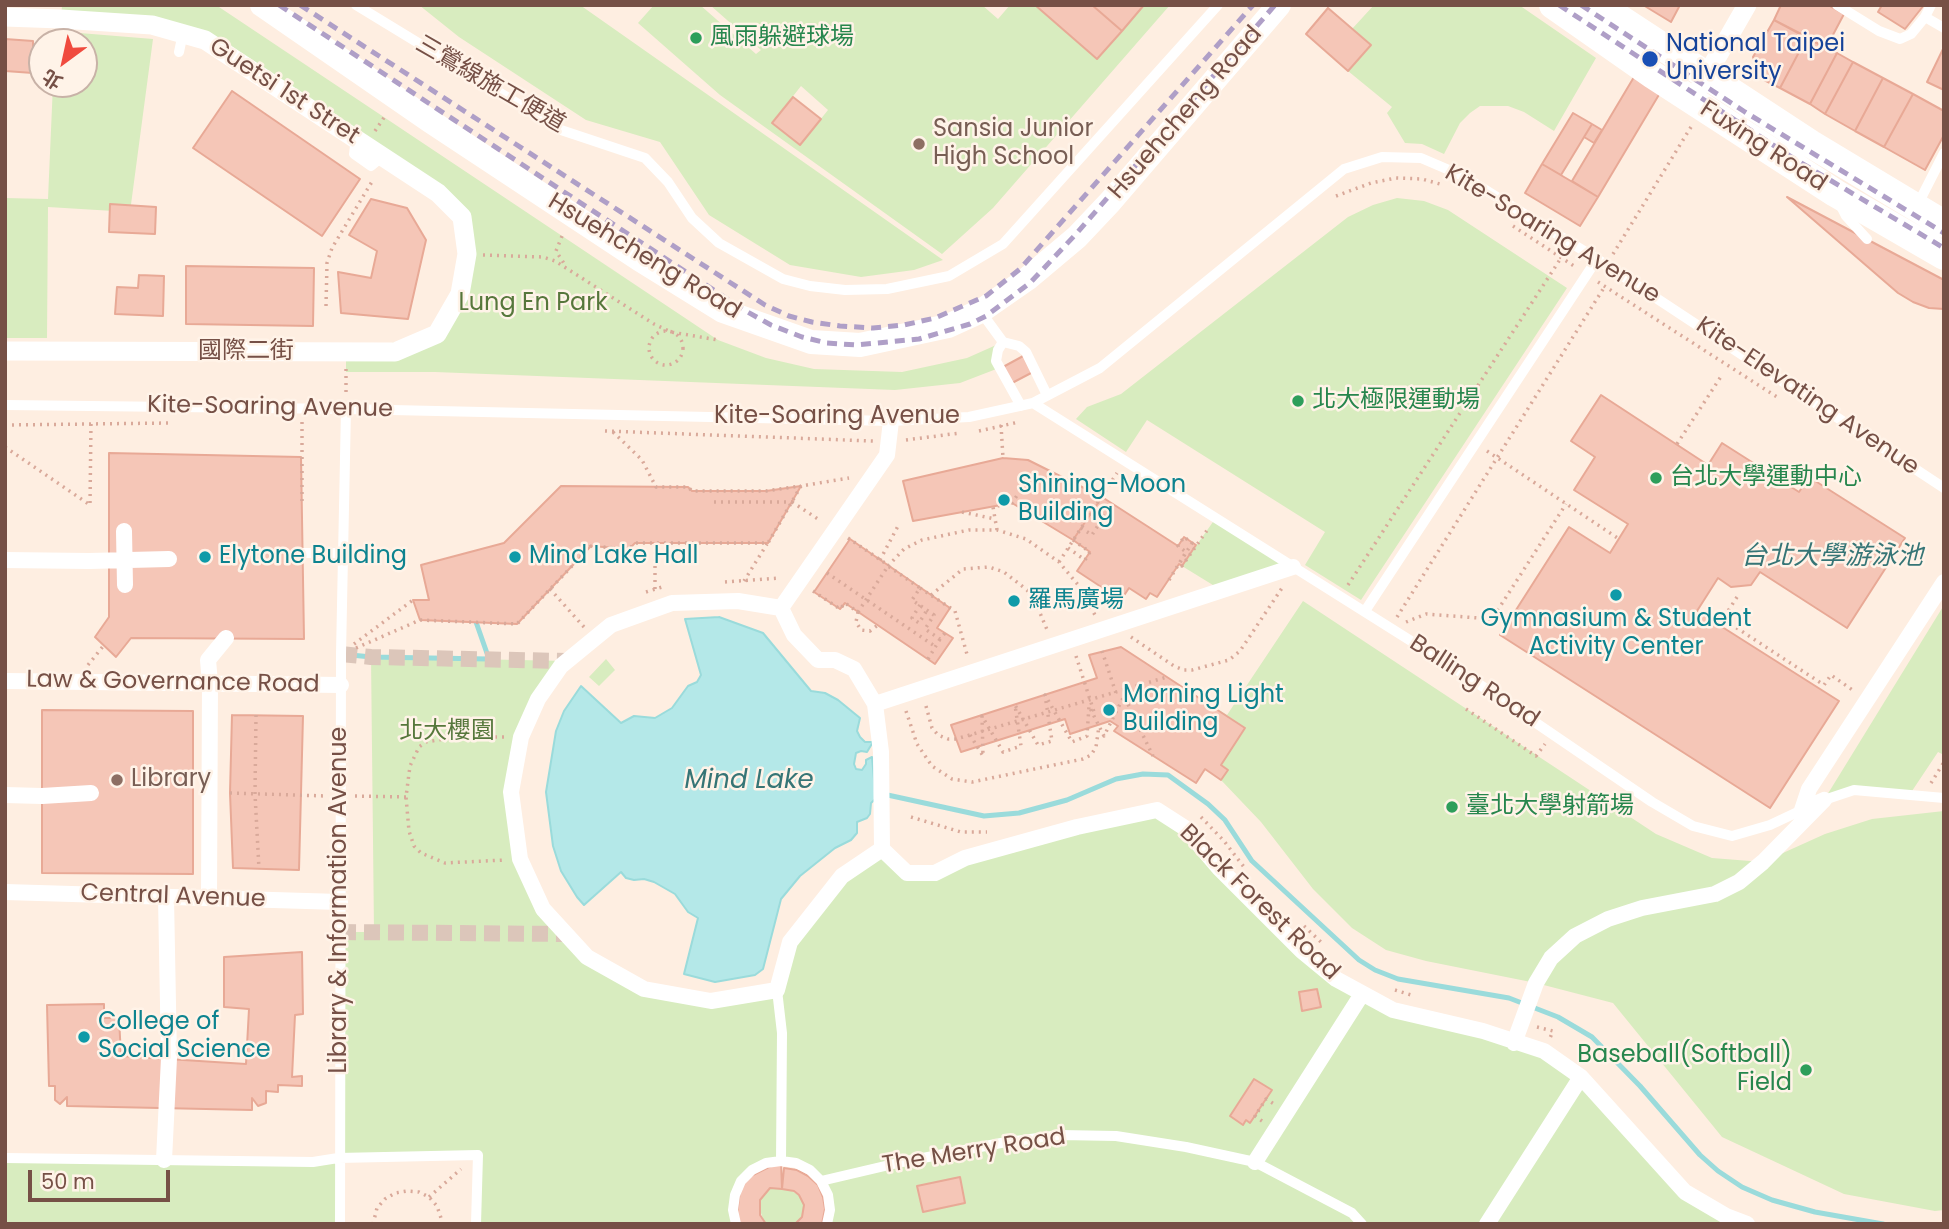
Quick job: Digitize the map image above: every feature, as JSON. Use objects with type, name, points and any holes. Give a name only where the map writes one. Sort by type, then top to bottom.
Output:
[{"type":"main road","name":"Fuxing Road","points":[[1553,5],[1691,114],[1944,256]]},
{"type":"main road","name":"Fuxing Road","points":[[1599,5],[1811,144],[1944,224]]},
{"type":"street","name":"Hsuehcheng Road","points":[[262,5],[639,260],[723,311],[811,342],[860,345],[948,326],[981,311],[1027,279],[1077,237],[1279,5]]},
{"type":"street","points":[[1691,114],[1707,75],[1747,5]]},
{"type":"street","name":"Guetsi 1st Stret","points":[[5,17],[152,26],[183,32],[205,40],[438,193],[462,218],[467,254],[460,294]]},
{"type":"street","name":"國際二街","points":[[5,351],[395,352],[437,334],[460,294]]},
{"type":"street","points":[[781,608],[887,455],[891,421]]},
{"type":"street","points":[[124,531],[125,585]]},
{"type":"street","points":[[5,560],[169,559]]},
{"type":"street","points":[[875,704],[1071,642],[1293,567]]},
{"type":"street","points":[[1802,810],[1809,789],[1944,582]]},
{"type":"street","points":[[738,601],[781,608],[794,635],[818,660],[835,660],[854,669],[875,704],[881,752],[883,849],[842,876],[790,942],[777,990],[710,1001],[644,989],[587,957],[543,909],[520,859],[511,792],[521,737],[538,699],[561,666],[611,625],[672,603],[738,601]]},
{"type":"street","points":[[209,898],[208,660],[226,638]]},
{"type":"street","name":"Law & Governance Road","points":[[5,681],[341,685]]},
{"type":"street","points":[[5,795],[90,793]]},
{"type":"street","points":[[1514,1043],[1536,983],[1551,958],[1575,936],[1608,919],[1642,908],[1715,894],[1739,881],[1763,862],[1824,800]]},
{"type":"street","name":"Black Forest Road","points":[[883,849],[907,873],[935,873],[965,858],[1077,827],[1157,810],[1185,828],[1219,869],[1302,951],[1336,979],[1393,1010],[1483,1031],[1544,1051],[1581,1077],[1685,1192],[1726,1216],[1747,1224]]},
{"type":"street","name":"Central Avenue","points":[[5,892],[340,902]]},
{"type":"street","points":[[164,1160],[169,1058],[166,897]]},
{"type":"street","points":[[1255,1162],[1362,994]]},
{"type":"street","points":[[1487,1224],[1581,1077]]},
{"type":"lane","name":"三鶯線施工便道","points":[[356,5],[561,130],[645,158],[668,182],[692,218],[719,243],[783,279],[810,286],[859,290],[887,289],[949,276],[1003,244],[1218,5]]},
{"type":"lane","points":[[1837,5],[1879,31],[1900,39],[1910,34],[1925,18],[1931,5]]},
{"type":"lane","points":[[1925,18],[1944,28]]},
{"type":"lane","points":[[179,52],[183,32]]},
{"type":"lane","points":[[1917,208],[1944,153]]},
{"type":"lane","name":"Kite-Soaring Avenue","points":[[5,405],[346,409],[891,421],[969,417],[1032,402],[1100,368],[1344,169],[1382,157],[1420,158],[1463,176],[1671,307]]},
{"type":"lane","points":[[1835,193],[1846,216],[1867,239]]},
{"type":"lane","points":[[1365,611],[1602,262]]},
{"type":"lane","name":"Kite-Elevating Avenue","points":[[1671,307],[1944,488]]},
{"type":"lane","points":[[981,311],[1003,342],[1019,346],[1026,352],[1047,395]]},
{"type":"lane","points":[[1003,342],[996,360],[1021,406]]},
{"type":"lane","name":"Balling Road","points":[[1032,402],[1365,611],[1652,802],[1693,826],[1732,836],[1770,825],[1824,800],[1854,790],[1944,798]]},
{"type":"lane","name":"Library & Information Avenue","points":[[340,1224],[338,1158],[341,654],[346,409]]},
{"type":"lane","points":[[303,553],[343,553]]},
{"type":"lane","points":[[777,990],[782,1033],[781,1161]]},
{"type":"lane","name":"The Merry Road","points":[[821,1181],[902,1162],[1060,1135],[1116,1136],[1255,1162],[1352,1213],[1362,1224]]},
{"type":"lane","points":[[5,1158],[313,1162],[338,1158],[478,1155],[476,1224]]},
{"type":"lane","points":[[736,1224],[733,1210],[741,1181],[752,1170],[766,1163],[781,1161],[796,1163],[810,1170],[821,1181],[828,1195],[830,1210],[827,1224]]},
{"type":"path","points":[[1602,262],[1691,114]]},
{"type":"path","points":[[326,306],[327,263],[332,248],[373,179]]},
{"type":"path","points":[[562,236],[556,251],[565,265]]},
{"type":"path","points":[[467,254],[543,257],[565,265],[654,324],[674,333],[682,345],[679,359],[666,365],[657,363],[649,352],[652,338],[662,331],[674,333],[718,340]]},
{"type":"path","points":[[346,352],[346,409]]},
{"type":"path","points":[[1677,444],[1722,375]]},
{"type":"path","points":[[5,447],[90,505],[90,406]]},
{"type":"path","points":[[1000,411],[1003,458]]},
{"type":"path","points":[[591,414],[642,460],[656,487],[688,487],[692,491],[766,491],[873,475]]},
{"type":"path","points":[[302,422],[302,506]]},
{"type":"path","points":[[1476,444],[1619,539]]},
{"type":"path","points":[[1059,562],[1125,462]]},
{"type":"path","points":[[744,581],[801,486]]},
{"type":"path","points":[[998,530],[993,507],[1013,503],[1018,494]]},
{"type":"path","points":[[714,502],[792,502],[835,529],[955,611],[973,673]]},
{"type":"path","points":[[1391,628],[1426,614],[1492,619],[1566,504]]},
{"type":"path","points":[[1081,528],[1092,535],[1107,511]]},
{"type":"path","points":[[962,512],[995,519]]},
{"type":"path","points":[[1168,580],[1186,552],[1178,546],[1184,537],[1192,543],[1179,564],[1182,566],[1215,519]]},
{"type":"path","points":[[880,560],[898,526]]},
{"type":"path","points":[[850,539],[856,530]]},
{"type":"path","points":[[878,625],[870,631],[862,630],[856,622],[858,612],[888,566],[904,549],[922,540],[969,530],[998,530],[1026,539],[1059,562],[1109,627],[1174,666],[1192,670],[1229,660],[1240,651],[1293,567]]},
{"type":"path","points":[[1069,548],[1085,560],[1090,552],[1073,541]]},
{"type":"path","points":[[341,654],[420,620],[517,624],[591,546],[629,549],[635,543],[768,543]]},
{"type":"path","points":[[655,543],[655,609]]},
{"type":"path","points":[[930,595],[963,569],[989,567],[1004,572],[1016,579],[1035,601],[1054,647]]},
{"type":"path","points":[[827,573],[936,647]]},
{"type":"path","points":[[920,588],[912,600],[934,615],[925,629],[940,639]]},
{"type":"path","points":[[551,589],[595,639]]},
{"type":"path","points":[[814,592],[840,609],[845,603],[858,612]]},
{"type":"path","points":[[1737,597],[1723,619],[1824,685],[1830,675],[1867,700]]},
{"type":"path","points":[[341,654],[412,600]]},
{"type":"path","points":[[920,605],[912,618],[919,623],[927,610]]},
{"type":"path","points":[[928,659],[944,633]]},
{"type":"path","points":[[901,696],[917,744],[925,757],[952,779],[972,782],[1083,759],[1091,755],[1096,747],[1099,725],[1071,642]]},
{"type":"path","points":[[88,666],[104,645]]},
{"type":"path","points":[[1102,652],[1116,693]]},
{"type":"path","points":[[921,690],[932,727],[948,739],[956,739],[1167,677]]},
{"type":"path","points":[[970,735],[984,756],[983,721],[1003,752],[1021,746],[1017,711],[1038,745],[1052,741],[1048,703],[1072,742],[1087,736],[1089,706],[1104,736],[1124,696],[1153,756]]},
{"type":"path","points":[[1466,709],[1536,755],[1552,733]]},
{"type":"path","points":[[256,715],[259,869]]},
{"type":"path","points":[[520,859],[458,864],[436,860],[421,853],[414,846],[409,831],[406,797],[410,766],[419,747],[426,742],[456,737],[521,737]]},
{"type":"path","points":[[230,793],[328,796]]},
{"type":"path","points":[[354,796],[406,797]]},
{"type":"path","points":[[429,1198],[478,1155]]},
{"type":"path","points":[[373,1224],[377,1208],[385,1199],[395,1193],[407,1191],[419,1192],[429,1198],[437,1206],[443,1224]]},
{"type":"green space","name":"Lung En Park","points":[[62,5],[216,5],[718,340],[766,358],[814,369],[902,372],[967,358],[1003,342],[999,368],[960,383],[895,390],[435,372],[346,372],[346,352],[437,334],[460,294],[462,217],[205,40],[61,19]]},
{"type":"green space","points":[[419,5],[580,5],[943,260],[914,270],[861,277],[790,265],[709,215],[660,142],[586,120],[459,37]]},
{"type":"green space","name":"Sansia Junior High School","points":[[654,5],[700,5],[756,54],[761,50],[710,5],[982,5],[998,19],[1010,5],[1035,5],[1097,59],[1144,5],[1170,5],[993,208],[942,254],[720,95],[638,23]],"holes":[[[801,86],[828,110],[800,145],[772,123]]]},
{"type":"green space","points":[[1374,5],[1519,5],[1596,58],[1554,131],[1524,112],[1508,106],[1480,106],[1460,123],[1444,154],[1422,144],[1405,143],[1387,113],[1392,107],[1348,71],[1371,45],[1352,29]]},
{"type":"green space","points":[[98,35],[153,39],[130,212],[48,207],[47,338],[5,338],[5,198],[48,199],[52,98],[98,98]]},
{"type":"green space","name":"北大極限運動場","points":[[1397,198],[1424,201],[1448,210],[1567,288],[1361,600],[1305,565],[1325,532],[1147,420],[1126,452],[1076,419],[1087,407],[1121,394],[1348,217],[1373,205]]},
{"type":"green space","points":[[1215,519],[1293,567],[1221,590],[1182,566]]},
{"type":"green space","points":[[1303,601],[1656,834],[1712,858],[1763,862],[1825,834],[1872,819],[1944,811],[1944,1210],[1935,1211],[1844,1194],[1722,1137],[1613,1003],[1386,950],[1352,928],[1313,889],[1261,822],[1221,780],[1205,769],[1196,783],[1153,756],[1194,694],[1227,715]]},
{"type":"green space","points":[[1944,605],[1944,755],[1938,752],[1910,794],[1854,790],[1824,800]]},
{"type":"green space","name":"北大櫻園","points":[[371,657],[567,661],[538,699],[511,792],[520,859],[543,909],[587,957],[644,989],[711,1001],[777,990],[790,942],[842,876],[882,849],[907,873],[1157,810],[1362,994],[1544,1051],[1684,1192],[1747,1224],[827,1224],[830,1210],[821,1181],[796,1163],[752,1170],[736,1224],[476,1224],[478,1156],[339,1158],[340,1224],[5,1224],[5,1158],[338,1158],[340,932],[374,932]]},
{"type":"green space","points":[[606,659],[615,670],[599,686],[589,677]]},
{"type":"green space","points":[[770,1188],[788,1189],[799,1195],[804,1212],[798,1222],[764,1222],[759,1207],[760,1200]]},
{"type":"water","name":"Mind Lake","points":[[719,617],[763,633],[811,691],[825,693],[838,700],[860,718],[857,731],[860,737],[865,742],[873,742],[867,752],[856,753],[854,764],[856,769],[862,770],[866,760],[872,757],[875,791],[881,794],[871,803],[867,818],[857,822],[857,833],[851,840],[835,848],[800,876],[781,899],[763,969],[755,975],[715,982],[684,974],[698,918],[688,912],[675,894],[654,882],[626,878],[621,872],[584,905],[561,871],[553,846],[546,792],[556,731],[564,711],[581,686],[621,723],[634,716],[655,718],[672,708],[688,686],[697,682],[701,675],[685,619]]},
{"type":"building","points":[[1035,5],[1092,5],[1122,31],[1097,59]]},
{"type":"building","points":[[1092,5],[1144,5],[1122,31]]},
{"type":"building","points":[[1643,5],[1680,5],[1671,22]]},
{"type":"building","points":[[1781,5],[1828,5],[1844,14],[1826,48],[1774,20]]},
{"type":"building","points":[[1882,5],[1924,5],[1905,29],[1878,12]]},
{"type":"building","points":[[1328,8],[1371,45],[1348,71],[1306,34]]},
{"type":"building","points":[[1774,20],[1807,37],[1780,88],[1760,78],[1753,57]]},
{"type":"building","points":[[1807,37],[1837,53],[1810,104],[1780,88]]},
{"type":"building","points":[[5,39],[28,41],[28,73],[5,71]]},
{"type":"building","points":[[1944,47],[1944,90],[1927,82]]},
{"type":"building","points":[[1837,53],[1853,62],[1825,114],[1810,104]]},
{"type":"building","points":[[1853,62],[1883,78],[1855,131],[1825,114]]},
{"type":"building","points":[[1634,77],[1660,93],[1598,197],[1572,181]]},
{"type":"building","points":[[1883,78],[1913,94],[1884,147],[1855,131]]},
{"type":"building","points":[[232,91],[360,179],[322,236],[193,148]]},
{"type":"building","points":[[1913,94],[1944,111],[1944,135],[1925,170],[1884,147]]},
{"type":"building","points":[[793,97],[821,119],[800,145],[772,123]]},
{"type":"building","points":[[1573,113],[1592,124],[1561,175],[1542,164]]},
{"type":"building","points":[[1592,124],[1602,130],[1594,143],[1584,137]]},
{"type":"building","points":[[1542,164],[1598,197],[1580,226],[1525,193]]},
{"type":"building","points":[[1787,197],[1944,280],[1944,309],[1929,308],[1898,293]]},
{"type":"building","points":[[371,199],[407,208],[426,240],[408,319],[341,313],[338,272],[371,278],[377,251],[349,235]]},
{"type":"building","points":[[110,204],[156,207],[155,234],[109,232]]},
{"type":"building","points":[[186,266],[314,268],[313,326],[186,324]]},
{"type":"building","points":[[139,275],[164,276],[163,316],[115,314],[117,287],[138,288]]},
{"type":"building","points":[[1025,355],[1033,372],[1012,383],[1003,367]]},
{"type":"building","name":"Gymnasium & Student Activity Center","points":[[1601,395],[1708,465],[1722,443],[1799,492],[1809,477],[1905,538],[1847,628],[1760,572],[1751,585],[1731,587],[1718,578],[1697,611],[1839,701],[1770,808],[1500,635],[1569,527],[1610,553],[1628,524],[1574,490],[1595,457],[1571,441]]},
{"type":"building","name":"Elytone Building","points":[[109,453],[301,457],[304,639],[131,638],[116,657],[95,637],[109,617]]},
{"type":"building","name":"Shining-Moon Building","points":[[1003,458],[1028,460],[1102,497],[1073,540],[1012,503],[913,521],[903,481]]},
{"type":"building","name":"Mind Lake Hall","points":[[561,486],[766,491],[801,486],[768,543],[635,543],[629,549],[591,546],[517,624],[420,620],[413,600],[429,600],[421,565],[504,543]]},
{"type":"building","points":[[1102,497],[1178,546],[1184,537],[1196,545],[1182,566],[1179,564],[1157,597],[1150,593],[1146,599],[1129,588],[1121,600],[1077,571],[1090,552],[1073,540]]},
{"type":"building","points":[[850,539],[950,608],[937,628],[953,638],[935,664],[845,603],[840,609],[814,592]]},
{"type":"building","name":"Morning Light Building","points":[[1121,647],[1245,728],[1221,765],[1228,770],[1221,780],[1205,769],[1196,783],[1114,731],[1118,726],[1110,721],[1070,734],[1065,719],[961,752],[951,725],[1097,678],[1089,655]]},
{"type":"building","name":"Library","points":[[42,710],[193,711],[193,874],[42,873]]},
{"type":"building","points":[[232,715],[303,716],[299,870],[233,868],[230,793]]},
{"type":"building","name":"College of Social Science","points":[[302,952],[303,1014],[295,1015],[292,1077],[302,1076],[302,1086],[278,1085],[278,1092],[266,1091],[266,1103],[258,1106],[252,1098],[252,1110],[67,1106],[67,1097],[60,1104],[55,1100],[55,1086],[49,1086],[47,1005],[104,1004],[104,1018],[119,1018],[121,1056],[246,1064],[249,1009],[224,1007],[224,957]]},
{"type":"building","points":[[1317,989],[1321,1007],[1302,1011],[1299,992]]},
{"type":"building","points":[[1254,1079],[1272,1090],[1250,1123],[1246,1120],[1243,1125],[1230,1116]]},
{"type":"building","points":[[781,1161],[782,1189],[770,1188],[760,1200],[760,1215],[766,1224],[736,1224],[741,1181]]},
{"type":"building","points":[[784,1168],[797,1170],[818,1185],[825,1209],[822,1224],[795,1224],[802,1217],[804,1205],[794,1191],[782,1189]]},
{"type":"building","points":[[960,1177],[965,1203],[923,1212],[917,1186]]},
{"type":"waterway","points":[[341,654],[489,659],[476,622]]},
{"type":"waterway","points":[[883,794],[984,816],[1019,813],[1067,800],[1116,779],[1143,774],[1168,775],[1225,820],[1252,861],[1359,960],[1398,979],[1509,998],[1558,1017],[1592,1037],[1640,1086],[1700,1155],[1742,1187],[1772,1200],[1815,1212],[1883,1224]]},
{"type":"tunnel","points":[[341,654],[567,661]]},
{"type":"tunnel","points":[[340,932],[566,934]]},
{"type":"railway","points":[[279,5],[744,310],[771,325],[802,337],[827,343],[856,345],[919,339],[970,324],[986,316],[1030,283],[1076,234],[1275,5]]},
{"type":"railway","points":[[300,5],[765,305],[789,316],[812,322],[873,328],[935,318],[986,296],[1020,269],[1253,5]]},
{"type":"railway","points":[[1559,5],[1793,158],[1944,248]]},
{"type":"railway","points":[[1581,5],[1745,112],[1944,233]]},
{"type":"place","name":"風雨躲避球場","points":[[696,38]]},
{"type":"place","name":"National Taipei University","points":[[1650,59]]},
{"type":"place","name":"Sansia Junior High School","points":[[919,144]]},
{"type":"place","name":"北大極限運動場","points":[[1298,401]]},
{"type":"place","name":"台北大學運動中心","points":[[1656,478]]},
{"type":"place","name":"Shining-Moon Building","points":[[1004,500]]},
{"type":"place","name":"Elytone Building","points":[[205,557]]},
{"type":"place","name":"Mind Lake Hall","points":[[515,557]]},
{"type":"place","name":"Gymnasium & Student Activity Center","points":[[1616,595]]},
{"type":"place","name":"羅馬廣場","points":[[1014,601]]},
{"type":"place","name":"Morning Light Building","points":[[1109,710]]},
{"type":"place","name":"Library","points":[[117,780]]},
{"type":"place","name":"臺北大學射箭場","points":[[1452,807]]},
{"type":"place","name":"College of Social Science","points":[[84,1037]]},
{"type":"place","name":"Baseball(Softball) Field","points":[[1806,1070]]},
{"type":"water label","name":"台北大學游泳池","points":[[1832,557]]}]
